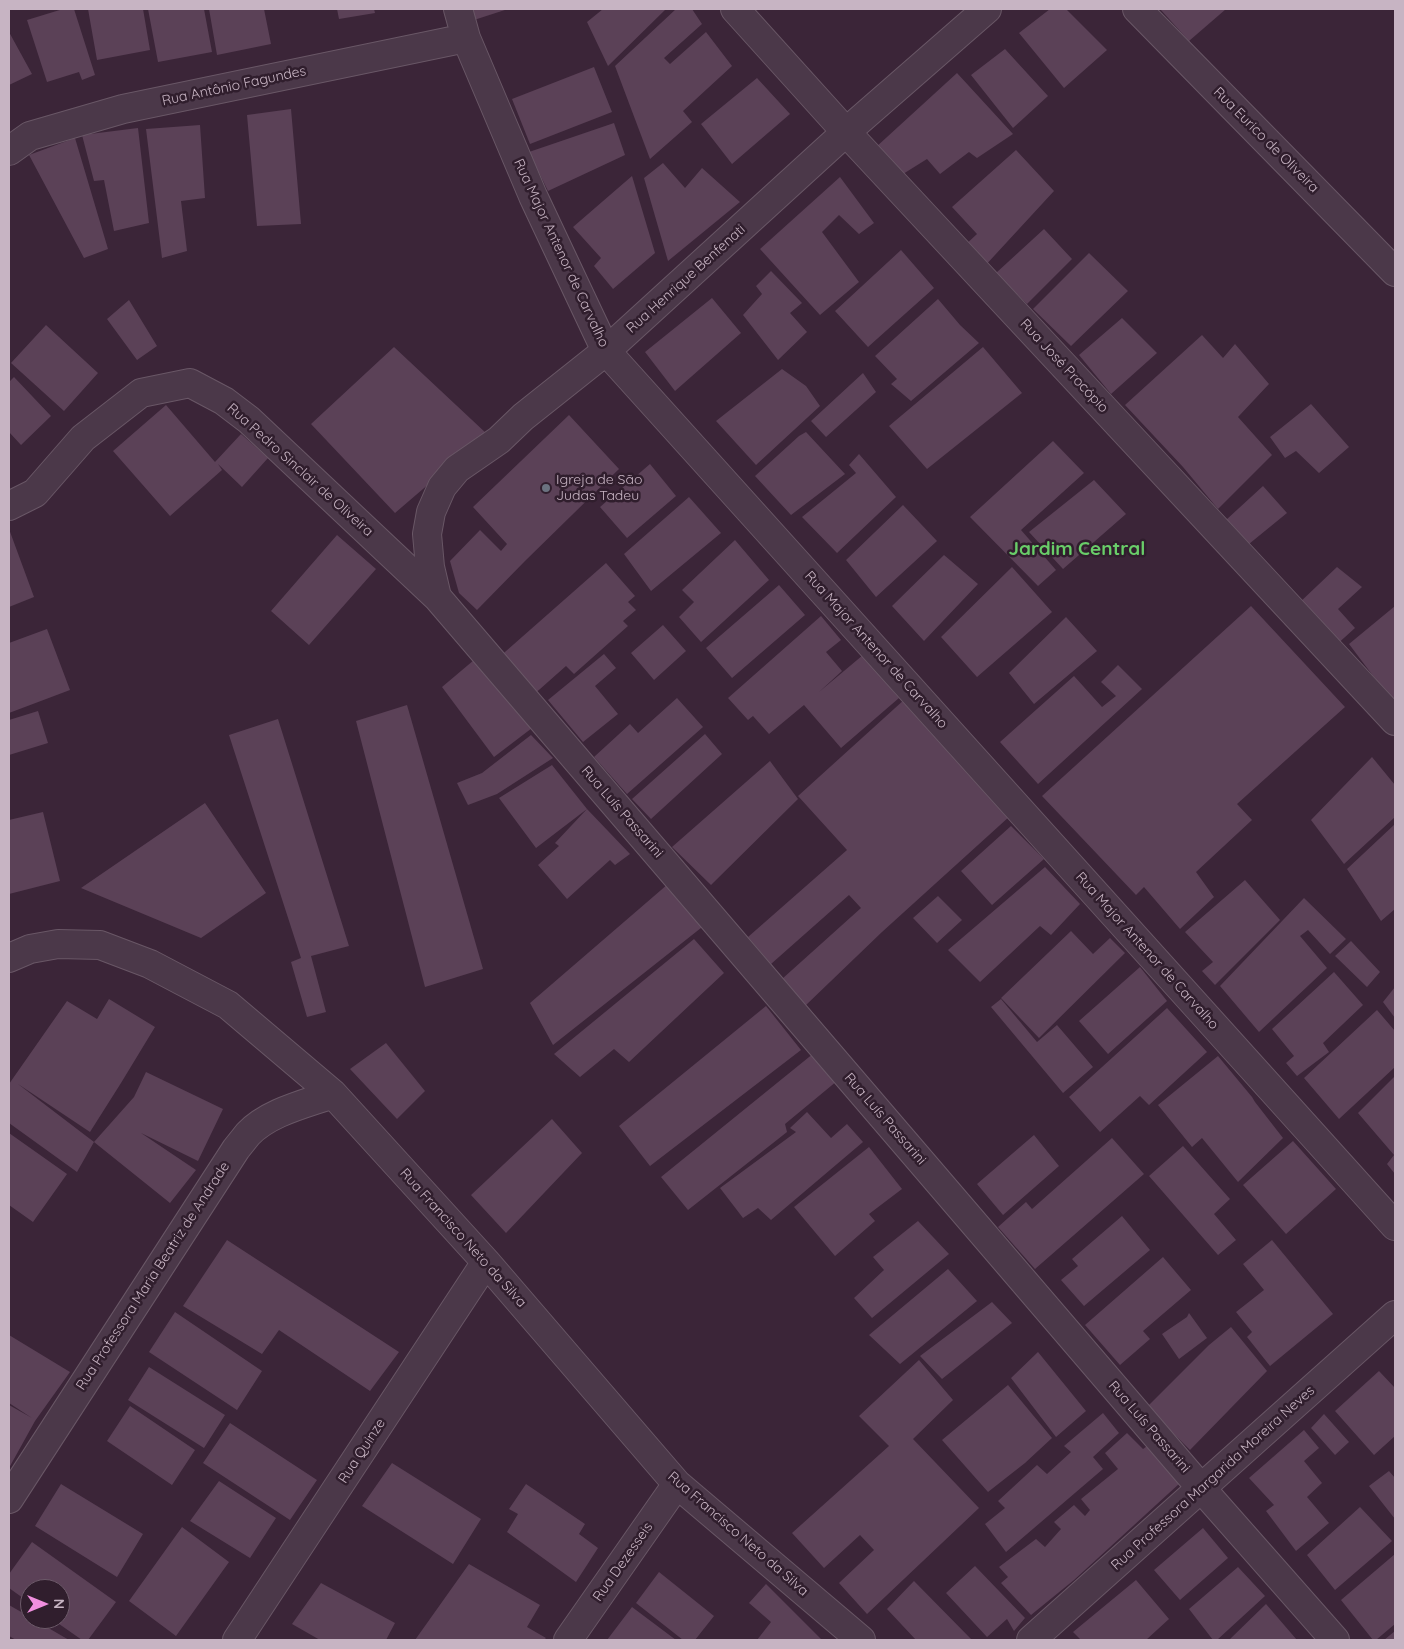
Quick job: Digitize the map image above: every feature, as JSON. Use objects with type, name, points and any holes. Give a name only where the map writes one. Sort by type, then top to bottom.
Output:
[{"type":"street","name":"Rua Major Antenor de Carvalho","points":[[458,9],[466,38],[533,196],[606,351],[1395,1226]]},
{"type":"street","name":"Rua José Procópio","points":[[735,9],[846,132],[1395,721]]},
{"type":"street","name":"Rua Henrique Benfenati","points":[[437,597],[430,567],[427,534],[431,512],[442,487],[457,469],[498,440],[523,416],[606,351],[846,132],[988,9]]},
{"type":"street","name":"Rua Eurico de Oliveira","points":[[1137,9],[1395,272]]},
{"type":"street","name":"Rua Antônio Fagundes","points":[[9,151],[30,136],[122,109],[466,38]]},
{"type":"street","name":"Rua Pedro Sinclair de Oliveira","points":[[9,506],[35,492],[83,438],[141,393],[190,383],[224,401],[249,420],[437,597]]},
{"type":"street","name":"Rua Luís Passarini","points":[[437,597],[1201,1488],[1334,1640]]},
{"type":"street","name":"Rua Francisco Neto da Silva","points":[[9,958],[30,949],[58,944],[100,945],[150,964],[228,1005],[333,1094],[486,1262],[677,1484],[860,1640]]},
{"type":"street","name":"Rua Professora Maria Beatriz de Andrade","points":[[9,1498],[236,1149],[249,1133],[269,1119],[333,1094]]},
{"type":"street","name":"Rua Quinze","points":[[237,1640],[486,1262]]},
{"type":"street","name":"Rua Professora Margarida Moreira Neves","points":[[1031,1640],[1395,1315]]},
{"type":"street","name":"Rua Dezesseis","points":[[568,1640],[677,1484]]},
{"type":"building","points":[[63,9],[74,9],[95,75],[82,80],[79,72],[47,82],[27,20]]},
{"type":"building","points":[[88,9],[143,9],[150,50],[97,60]]},
{"type":"building","points":[[148,9],[204,9],[212,52],[158,62]]},
{"type":"building","points":[[209,9],[264,9],[271,44],[217,55]]},
{"type":"building","points":[[337,9],[374,9],[375,13],[339,19]]},
{"type":"building","points":[[470,9],[508,9],[474,20]]},
{"type":"building","points":[[603,9],[666,9],[608,66],[587,22]]},
{"type":"building","points":[[676,9],[692,9],[702,24],[664,58],[670,64],[706,32],[732,66],[683,111],[692,122],[650,159],[615,66]]},
{"type":"building","points":[[1050,9],[1066,9],[1107,50],[1064,88],[1019,33]]},
{"type":"building","points":[[1160,9],[1226,9],[1189,41]]},
{"type":"building","points":[[9,32],[32,74],[9,85]]},
{"type":"building","points":[[1005,49],[1048,96],[1013,128],[971,75]]},
{"type":"building","points":[[594,67],[612,112],[530,144],[512,99]]},
{"type":"building","points":[[957,73],[1013,134],[977,158],[969,152],[940,174],[927,159],[903,174],[875,148]]},
{"type":"building","points":[[757,78],[790,114],[732,164],[701,124]]},
{"type":"building","points":[[291,109],[301,224],[257,226],[247,115]]},
{"type":"building","points":[[614,123],[625,155],[548,191],[529,152]]},
{"type":"building","points":[[200,125],[205,198],[181,201],[187,251],[162,258],[146,129]]},
{"type":"building","points":[[138,128],[149,223],[114,231],[104,180],[94,181],[82,135]]},
{"type":"building","points":[[75,138],[108,249],[84,258],[29,155]]},
{"type":"building","points":[[1016,150],[1054,191],[983,268],[963,247],[977,234],[952,207]]},
{"type":"building","points":[[663,163],[685,188],[702,168],[740,202],[668,261],[644,178]]},
{"type":"building","points":[[632,176],[655,253],[613,289],[594,266],[601,258],[573,227]]},
{"type":"building","points":[[840,177],[874,223],[859,234],[839,215],[822,232],[859,282],[820,315],[760,249]]},
{"type":"building","points":[[1044,229],[1072,259],[1027,304],[996,273]]},
{"type":"building","points":[[901,250],[934,288],[868,347],[835,311]]},
{"type":"building","points":[[1089,253],[1128,291],[1071,346],[1033,309]]},
{"type":"building","points":[[771,271],[802,303],[790,313],[807,332],[778,360],[743,315],[762,294],[756,286]]},
{"type":"building","points":[[712,298],[741,333],[675,391],[645,352]]},
{"type":"building","points":[[938,299],[960,325],[979,343],[911,401],[891,384],[897,379],[875,356]]},
{"type":"building","points":[[129,300],[157,346],[137,360],[107,319]]},
{"type":"building","points":[[1122,318],[1157,353],[1111,394],[1079,355]]},
{"type":"building","points":[[46,325],[98,373],[64,411],[11,363]]},
{"type":"building","points":[[1202,335],[1223,358],[1235,344],[1269,384],[1238,417],[1272,455],[1218,509],[1183,467],[1125,405]]},
{"type":"building","points":[[394,347],[487,434],[395,513],[311,424]]},
{"type":"building","points":[[983,347],[1022,393],[927,469],[889,426]]},
{"type":"building","points":[[782,369],[806,386],[820,406],[756,465],[716,421]]},
{"type":"building","points":[[863,373],[876,392],[826,437],[811,421]]},
{"type":"building","points":[[14,377],[51,416],[21,445],[9,432],[9,382]]},
{"type":"building","points":[[1311,404],[1349,447],[1319,473],[1296,451],[1285,458],[1270,437]]},
{"type":"building","points":[[166,405],[215,462],[241,434],[268,458],[242,487],[218,464],[222,470],[170,516],[113,451]]},
{"type":"building","name":"Igreja de São Judas Tadeu","points":[[569,415],[619,469],[477,610],[459,593],[450,561],[480,530],[501,551],[507,544],[473,507]]},
{"type":"building","points":[[806,432],[845,474],[791,515],[755,476],[799,436]]},
{"type":"building","points":[[1053,441],[1084,473],[1021,530],[1056,570],[1038,586],[970,517]]},
{"type":"building","points":[[859,454],[896,497],[837,553],[802,517],[856,473],[849,465]]},
{"type":"building","points":[[650,464],[676,496],[627,538],[600,507]]},
{"type":"building","points":[[1094,480],[1126,514],[1063,569],[1029,532]]},
{"type":"building","points":[[1263,486],[1287,513],[1249,544],[1226,520]]},
{"type":"building","points":[[689,497],[721,533],[651,591],[624,554]]},
{"type":"building","points":[[903,505],[937,541],[876,597],[846,560]]},
{"type":"building","points":[[9,529],[34,597],[9,607]]},
{"type":"building","points":[[337,535],[376,569],[309,645],[271,611]]},
{"type":"building","points":[[735,540],[769,580],[701,642],[679,617],[694,602],[682,590]]},
{"type":"building","points":[[944,555],[978,584],[924,641],[892,606]]},
{"type":"building","points":[[606,563],[635,596],[628,602],[636,610],[623,621],[628,626],[574,674],[566,666],[531,697],[497,659]]},
{"type":"building","points":[[1012,567],[1052,612],[977,677],[941,637]]},
{"type":"building","points":[[1337,567],[1362,587],[1338,609],[1355,628],[1334,647],[1298,604]]},
{"type":"building","points":[[779,585],[805,615],[732,678],[706,648]]},
{"type":"building","points":[[1251,606],[1345,707],[1237,804],[1252,820],[1196,872],[1214,897],[1180,929],[1144,887],[1136,895],[1042,796]]},
{"type":"building","points":[[1395,606],[1395,705],[1349,644]]},
{"type":"building","points":[[821,616],[841,640],[826,652],[842,671],[819,692],[863,655],[899,698],[841,748],[804,705],[769,734],[753,716],[748,720],[728,698]]},
{"type":"building","points":[[1066,617],[1097,651],[1034,704],[1009,673]]},
{"type":"building","points":[[663,625],[686,651],[654,680],[631,653]]},
{"type":"building","points":[[47,629],[70,690],[9,713],[9,643]]},
{"type":"building","points":[[604,654],[616,668],[595,686],[618,714],[583,742],[548,700]]},
{"type":"building","points":[[474,660],[536,725],[494,757],[442,687]]},
{"type":"building","points":[[1118,665],[1142,689],[1038,784],[1000,742],[1074,676],[1102,707],[1116,696],[1101,682]]},
{"type":"building","points":[[677,698],[703,727],[627,794],[594,757],[630,724],[638,733]]},
{"type":"building","points":[[905,699],[1010,816],[882,932],[805,1006],[782,979],[861,908],[849,895],[771,964],[748,937],[847,850],[798,796]]},
{"type":"building","points":[[407,705],[483,969],[425,987],[356,721]]},
{"type":"building","points":[[38,711],[48,743],[9,755],[9,720]]},
{"type":"building","points":[[278,719],[349,946],[311,956],[326,1012],[307,1017],[291,962],[301,958],[229,735]]},
{"type":"building","points":[[705,734],[722,754],[651,819],[632,799]]},
{"type":"building","points":[[531,735],[553,758],[497,794],[468,805],[457,783],[482,773]]},
{"type":"building","points":[[1372,757],[1395,785],[1395,817],[1344,864],[1311,820]]},
{"type":"building","points":[[770,761],[798,799],[711,885],[672,847]]},
{"type":"building","points":[[552,765],[587,809],[536,848],[499,798]]},
{"type":"building","points":[[205,803],[266,893],[201,938],[81,888]]},
{"type":"building","points":[[587,809],[630,854],[615,865],[610,860],[567,899],[538,865],[559,846],[555,843]]},
{"type":"building","points":[[43,812],[60,881],[9,894],[9,820]]},
{"type":"building","points":[[1395,824],[1395,909],[1381,921],[1347,869]]},
{"type":"building","points":[[1011,826],[1044,859],[992,905],[961,871]]},
{"type":"building","points":[[1045,867],[1080,904],[1051,935],[1040,926],[980,982],[948,950]]},
{"type":"building","points":[[1245,880],[1280,920],[1215,985],[1202,971],[1213,962],[1185,932]]},
{"type":"building","points":[[668,884],[706,924],[553,1045],[530,1003]]},
{"type":"building","points":[[938,896],[962,920],[937,943],[913,918]]},
{"type":"building","points":[[1304,898],[1346,939],[1330,954],[1308,930],[1300,936],[1327,968],[1259,1032],[1220,986]]},
{"type":"building","points":[[1071,931],[1093,954],[1110,938],[1125,953],[1039,1038],[1001,998]]},
{"type":"building","points":[[694,939],[724,973],[629,1062],[614,1049],[580,1077],[554,1054]]},
{"type":"building","points":[[1351,941],[1380,972],[1367,987],[1335,956]]},
{"type":"building","points":[[1140,967],[1167,1001],[1108,1054],[1079,1021]]},
{"type":"building","points":[[1334,972],[1363,1005],[1323,1043],[1329,1052],[1297,1076],[1286,1063],[1294,1056],[1272,1029]]},
{"type":"building","points":[[1395,987],[1395,1018],[1383,1002]]},
{"type":"building","points":[[109,999],[155,1027],[90,1132],[18,1084],[94,1142],[77,1172],[9,1123],[9,1084],[67,1001],[97,1019]]},
{"type":"building","points":[[1001,999],[1037,1042],[1057,1025],[1093,1067],[1063,1093],[991,1007]]},
{"type":"building","points":[[766,1006],[801,1050],[650,1166],[619,1126]]},
{"type":"building","points":[[1167,1008],[1207,1052],[1149,1105],[1140,1096],[1100,1132],[1069,1097]]},
{"type":"building","points":[[1377,1010],[1395,1031],[1395,1067],[1339,1119],[1304,1078]]},
{"type":"building","points":[[386,1043],[425,1091],[397,1119],[350,1069]]},
{"type":"building","points":[[814,1053],[837,1081],[785,1124],[787,1132],[688,1210],[661,1177]]},
{"type":"building","points":[[1218,1056],[1283,1138],[1238,1182],[1202,1138],[1192,1147],[1158,1105]]},
{"type":"building","points":[[146,1072],[223,1109],[198,1161],[141,1133],[196,1170],[170,1203],[94,1142],[134,1097]]},
{"type":"building","points":[[1395,1076],[1395,1174],[1387,1164],[1394,1155],[1358,1113]]},
{"type":"building","points":[[807,1112],[831,1138],[847,1124],[863,1142],[771,1220],[758,1208],[743,1218],[720,1188],[796,1132],[790,1128]]},
{"type":"building","points":[[552,1119],[582,1153],[506,1233],[471,1195]]},
{"type":"building","points":[[9,1133],[67,1174],[33,1222],[9,1205]]},
{"type":"building","points":[[1034,1135],[1059,1166],[1003,1215],[977,1184]]},
{"type":"building","points":[[1112,1138],[1144,1174],[1035,1269],[998,1227],[1026,1202],[1032,1209]]},
{"type":"building","points":[[1293,1141],[1336,1189],[1286,1234],[1243,1185]]},
{"type":"building","points":[[1183,1146],[1230,1199],[1214,1214],[1236,1240],[1218,1255],[1149,1176]]},
{"type":"building","points":[[869,1147],[902,1189],[869,1214],[875,1221],[835,1256],[794,1207]]},
{"type":"building","points":[[1122,1216],[1150,1250],[1084,1306],[1061,1280],[1078,1266],[1072,1259]]},
{"type":"building","points":[[918,1221],[949,1254],[872,1318],[854,1298],[884,1270],[873,1257]]},
{"type":"building","points":[[227,1240],[399,1352],[370,1391],[279,1330],[262,1354],[183,1306]]},
{"type":"building","points":[[1272,1240],[1333,1314],[1270,1366],[1247,1337],[1252,1332],[1236,1312],[1264,1290],[1243,1264]]},
{"type":"building","points":[[1163,1257],[1191,1290],[1143,1331],[1150,1339],[1120,1365],[1085,1325]]},
{"type":"building","points":[[948,1269],[977,1301],[900,1364],[869,1335]]},
{"type":"building","points":[[992,1302],[1012,1323],[942,1379],[920,1356]]},
{"type":"building","points":[[175,1312],[262,1371],[237,1410],[149,1352]]},
{"type":"building","points":[[1189,1313],[1207,1338],[1179,1359],[1162,1334],[1187,1317]]},
{"type":"building","points":[[1231,1327],[1267,1371],[1190,1450],[1147,1407],[1209,1345]]},
{"type":"building","points":[[9,1335],[70,1372],[35,1421],[9,1468],[9,1405],[32,1418],[9,1403]]},
{"type":"building","points":[[1038,1352],[1086,1411],[1056,1437],[1011,1378]]},
{"type":"building","points":[[919,1360],[953,1400],[913,1439],[979,1508],[867,1614],[839,1583],[874,1550],[860,1535],[824,1568],[792,1533],[889,1446],[859,1416]]},
{"type":"building","points":[[149,1367],[225,1415],[204,1448],[128,1400]]},
{"type":"building","points":[[1379,1371],[1395,1388],[1395,1436],[1374,1455],[1335,1411]]},
{"type":"building","points":[[1008,1385],[1052,1438],[1025,1463],[988,1492],[942,1440]]},
{"type":"building","points":[[130,1406],[195,1450],[172,1485],[107,1441]]},
{"type":"building","points":[[1103,1413],[1119,1433],[1093,1457],[1103,1469],[1006,1552],[985,1524],[1005,1508],[998,1501],[1037,1465],[1047,1474],[1071,1452],[1064,1446]]},
{"type":"building","points":[[1324,1414],[1349,1442],[1335,1455],[1311,1428]]},
{"type":"building","points":[[230,1423],[317,1480],[290,1520],[203,1463]]},
{"type":"building","points":[[1304,1430],[1319,1448],[1304,1461],[1322,1483],[1307,1497],[1329,1523],[1296,1551],[1266,1511],[1274,1505],[1249,1478]]},
{"type":"building","points":[[1127,1433],[1143,1449],[1150,1444],[1180,1483],[1074,1580],[1031,1615],[1001,1583],[1008,1577],[999,1567],[1036,1539],[1045,1547],[1061,1529],[1054,1522],[1074,1505],[1085,1516],[1090,1510],[1081,1499],[1118,1469],[1105,1453]]},
{"type":"building","points":[[392,1463],[481,1519],[453,1564],[362,1506]]},
{"type":"building","points":[[1389,1471],[1395,1478],[1395,1519],[1369,1486]]},
{"type":"building","points":[[219,1481],[276,1518],[250,1558],[190,1521]]},
{"type":"building","points":[[61,1484],[143,1534],[117,1577],[35,1526]]},
{"type":"building","points":[[526,1484],[585,1524],[579,1534],[598,1548],[576,1582],[507,1532],[518,1514],[509,1509]]},
{"type":"building","points":[[1360,1507],[1392,1541],[1335,1590],[1307,1555]]},
{"type":"building","points":[[182,1527],[229,1562],[176,1636],[129,1601]]},
{"type":"building","points":[[1203,1528],[1228,1558],[1180,1600],[1154,1570]]},
{"type":"building","points":[[32,1542],[116,1602],[88,1640],[82,1640],[66,1629],[70,1629],[70,1579],[20,1579],[20,1596],[9,1588],[9,1574]]},
{"type":"building","points":[[1395,1554],[1395,1624],[1376,1640],[1373,1640],[1341,1600]]},
{"type":"building","points":[[469,1564],[540,1605],[527,1627],[546,1638],[544,1640],[415,1640]]},
{"type":"building","points":[[975,1566],[1025,1618],[1014,1631],[1007,1619],[987,1637],[946,1593]]},
{"type":"building","points":[[1238,1567],[1265,1596],[1217,1640],[1213,1640],[1189,1609]]},
{"type":"building","points":[[659,1572],[714,1616],[695,1640],[683,1640],[636,1603]]},
{"type":"building","points":[[1136,1580],[1169,1619],[1146,1640],[1081,1640],[1073,1632]]},
{"type":"building","points":[[914,1581],[972,1640],[916,1640],[887,1609]]},
{"type":"building","points":[[321,1583],[395,1623],[386,1640],[320,1640],[292,1624]]},
{"type":"building","points":[[766,1584],[822,1640],[757,1640],[771,1622],[749,1603]]},
{"type":"building","points":[[1266,1604],[1297,1640],[1229,1640]]},
{"type":"building","points":[[9,1605],[20,1611],[20,1629],[50,1629],[69,1640],[16,1640],[9,1636]]},
{"type":"building","points":[[632,1607],[676,1640],[607,1640]]},
{"type":"building","points":[[1395,1631],[1395,1640],[1384,1640]]},
{"type":"place","name":"Igreja de São Judas Tadeu","points":[[546,488]]},
{"type":"district","name":"Jardim Central","points":[[1077,549]]}]
